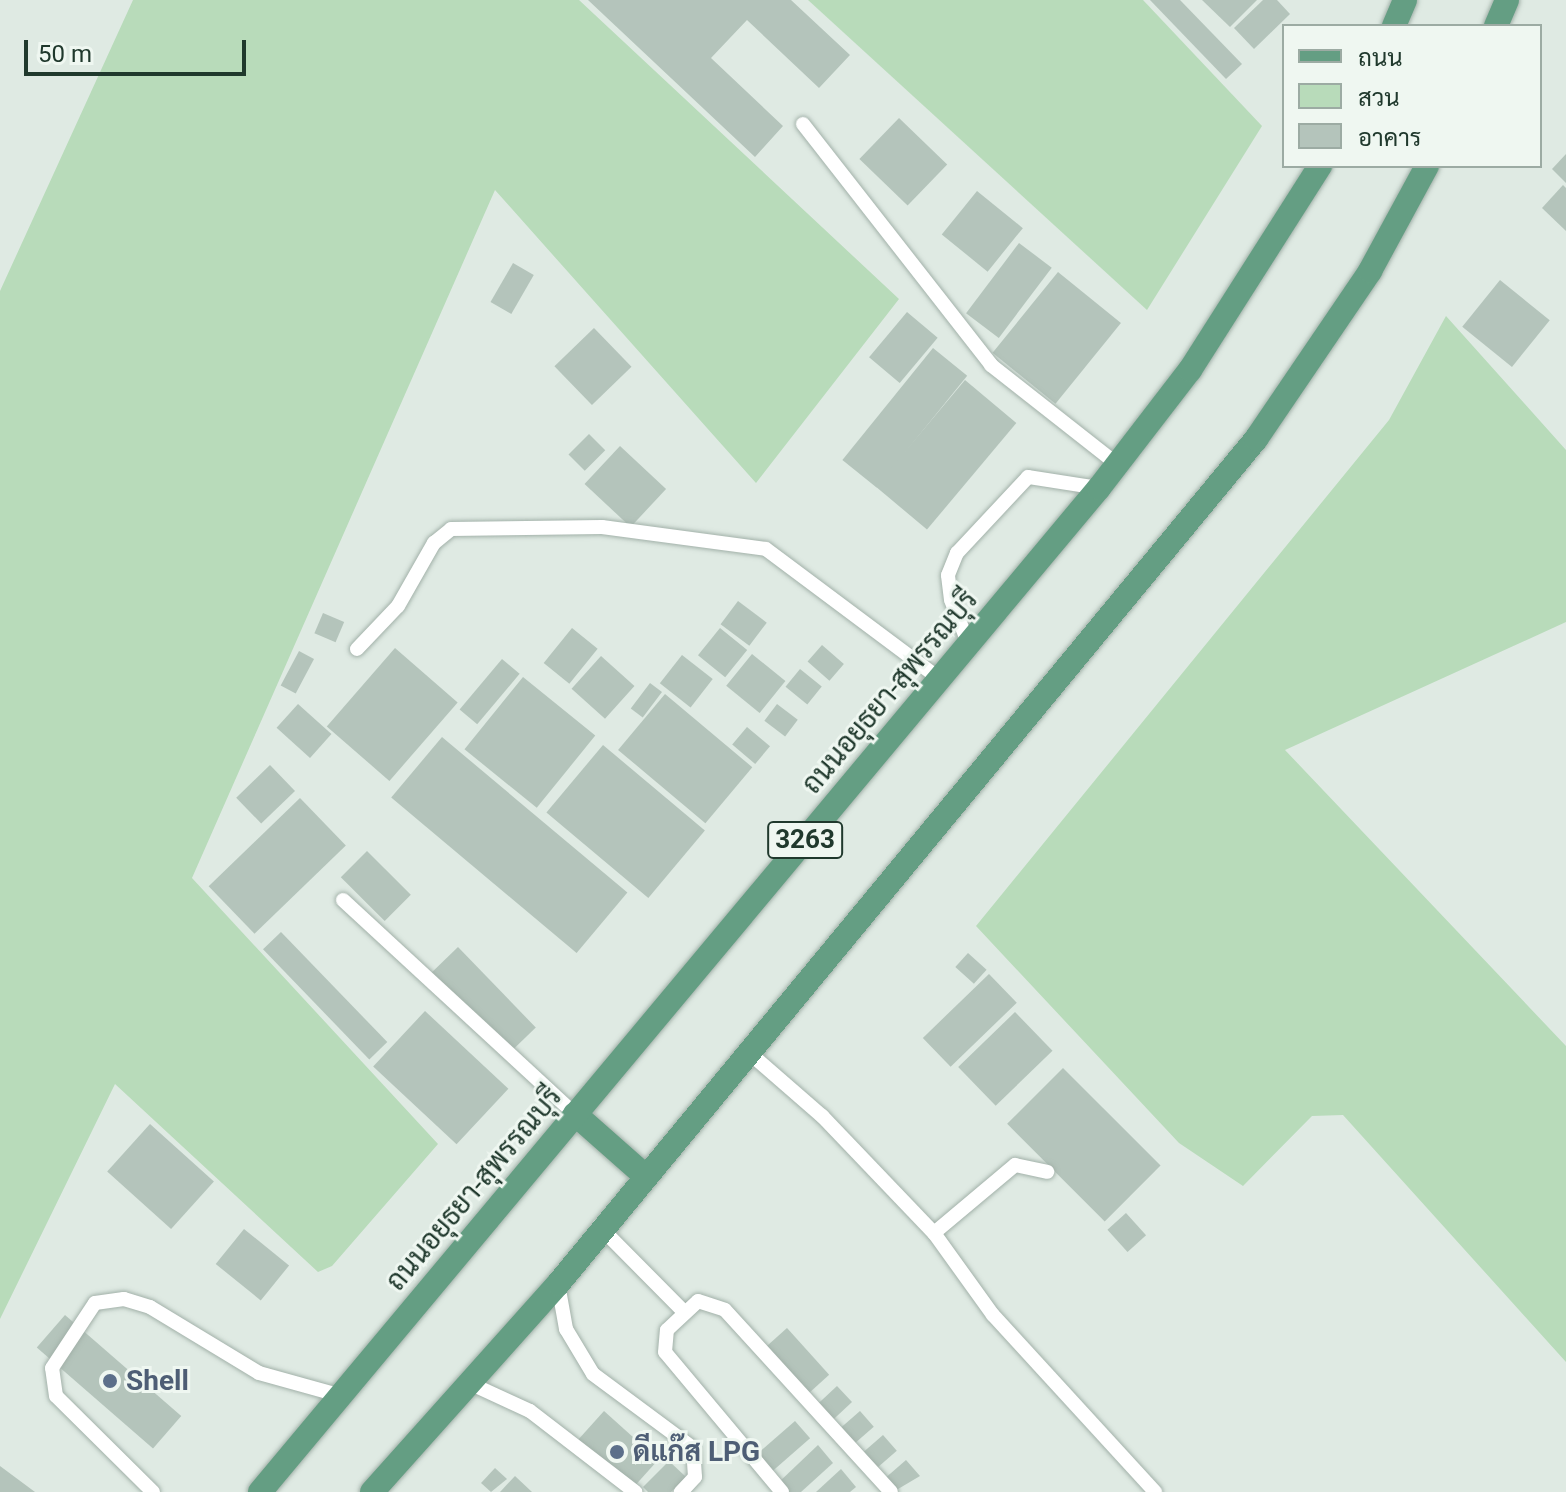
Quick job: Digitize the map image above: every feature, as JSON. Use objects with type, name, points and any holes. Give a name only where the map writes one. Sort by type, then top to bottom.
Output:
[{"type":"main road","points":[[1395,24],[1405,0]]},
{"type":"main road","points":[[1497,24],[1507,0]]},
{"type":"main road","name":"ถนนอยุธยา-สุพรรณบุรี","points":[[260,1492],[1118,465],[1190,370],[1319,168]]},
{"type":"main road","points":[[372,1492],[467,1382],[558,1284],[599,1226],[1256,439],[1370,271],[1426,168]]},
{"type":"main road","points":[[575,1114],[643,1174]]},
{"type":"lane","points":[[803,124],[991,365],[1118,465]]},
{"type":"lane","points":[[969,645],[951,600],[948,575],[957,553],[1028,477],[1099,488]]},
{"type":"lane","points":[[357,649],[398,606],[434,543],[451,529],[602,527],[766,549],[940,679]]},
{"type":"lane","points":[[343,900],[575,1114]]},
{"type":"lane","points":[[746,1050],[822,1116],[934,1233],[993,1315],[1155,1492]]},
{"type":"lane","points":[[934,1233],[1015,1165],[1047,1172]]},
{"type":"lane","points":[[599,1226],[683,1311]]},
{"type":"lane","points":[[558,1284],[566,1329],[584,1363],[693,1448],[695,1477],[681,1492]]},
{"type":"lane","points":[[153,1492],[56,1396],[52,1368],[95,1303],[124,1299],[150,1307],[259,1373],[342,1396]]},
{"type":"lane","points":[[782,1492],[675,1371],[667,1330],[683,1311],[698,1301],[725,1310],[891,1492]]},
{"type":"lane","points":[[467,1382],[530,1411],[635,1492]]},
{"type":"green space","points":[[133,0],[579,0],[899,299],[756,483],[495,190],[192,878],[438,1144],[332,1266],[318,1272],[115,1084],[0,1319],[0,291]]},
{"type":"green space","points":[[808,0],[1143,0],[1262,126],[1147,310]]},
{"type":"green space","points":[[1446,316],[1566,450],[1566,622],[1285,750],[1566,1046],[1566,1362],[1343,1115],[1312,1116],[1243,1186],[1179,1143],[976,926],[1389,420]]},
{"type":"building","points":[[588,0],[791,0],[850,55],[819,88],[747,20],[711,58],[783,126],[755,157]]},
{"type":"building","points":[[1150,0],[1180,0],[1242,64],[1226,79]]},
{"type":"building","points":[[1202,0],[1257,0],[1230,27]]},
{"type":"building","points":[[1263,0],[1277,0],[1290,14],[1254,49],[1234,28]]},
{"type":"building","points":[[899,118],[947,165],[908,206],[859,159]]},
{"type":"building","points":[[1566,154],[1566,183],[1552,169]]},
{"type":"building","points":[[1563,185],[1566,188],[1566,231],[1542,208]]},
{"type":"building","points":[[977,191],[1023,228],[988,272],[942,235]]},
{"type":"building","points":[[1019,243],[1052,268],[999,338],[966,313]]},
{"type":"building","points":[[513,263],[534,275],[511,314],[490,302]]},
{"type":"building","points":[[1058,272],[1121,323],[1055,404],[993,353]]},
{"type":"building","points":[[1500,280],[1550,320],[1512,367],[1462,327]]},
{"type":"building","points":[[907,312],[938,338],[900,383],[869,357]]},
{"type":"building","points":[[594,328],[632,367],[592,405],[554,366]]},
{"type":"building","points":[[933,348],[967,376],[877,488],[842,460]]},
{"type":"building","points":[[965,380],[1016,423],[927,530],[876,486]]},
{"type":"building","points":[[589,434],[605,450],[585,471],[568,455]]},
{"type":"building","points":[[620,446],[666,489],[631,527],[585,484]]},
{"type":"building","points":[[738,601],[767,623],[749,646],[721,624]]},
{"type":"building","points":[[323,613],[344,622],[336,642],[314,633]]},
{"type":"building","points":[[572,628],[598,649],[569,684],[544,663]]},
{"type":"building","points":[[720,628],[747,650],[725,677],[698,655]]},
{"type":"building","points":[[822,645],[844,664],[829,681],[808,662]]},
{"type":"building","points":[[395,648],[458,702],[389,781],[327,726]]},
{"type":"building","points":[[299,651],[314,659],[296,693],[281,685]]},
{"type":"building","points":[[752,654],[785,681],[760,713],[726,686]]},
{"type":"building","points":[[682,655],[713,679],[691,707],[660,683]]},
{"type":"building","points":[[601,656],[634,686],[605,719],[572,689]]},
{"type":"building","points":[[502,659],[520,674],[477,724],[460,710]]},
{"type":"building","points":[[800,669],[822,687],[807,704],[786,687]]},
{"type":"building","points":[[523,677],[595,736],[537,808],[464,749]]},
{"type":"building","points":[[650,683],[662,692],[643,718],[631,709]]},
{"type":"building","points":[[665,694],[752,767],[705,823],[618,750]]},
{"type":"building","points":[[298,704],[331,734],[310,758],[277,728]]},
{"type":"building","points":[[777,704],[798,720],[785,736],[764,721]]},
{"type":"building","points":[[747,727],[770,746],[755,764],[732,745]]},
{"type":"building","points":[[442,737],[627,893],[577,953],[391,798]]},
{"type":"building","points":[[603,745],[705,830],[648,898],[546,812]]},
{"type":"building","points":[[270,765],[295,791],[261,824],[236,798]]},
{"type":"building","points":[[300,798],[346,845],[254,934],[209,886]]},
{"type":"building","points":[[367,851],[411,895],[385,921],[341,877]]},
{"type":"building","points":[[281,932],[387,1042],[369,1059],[263,949]]},
{"type":"building","points":[[458,947],[536,1028],[509,1053],[431,973]]},
{"type":"building","points":[[968,953],[987,970],[974,984],[955,967]]},
{"type":"building","points":[[989,974],[1017,1003],[951,1067],[923,1038]]},
{"type":"building","points":[[425,1011],[508,1089],[457,1144],[373,1067]]},
{"type":"building","points":[[1015,1012],[1053,1051],[996,1106],[958,1067]]},
{"type":"building","points":[[1063,1068],[1161,1166],[1105,1221],[1007,1124]]},
{"type":"building","points":[[150,1124],[214,1182],[171,1229],[107,1172]]},
{"type":"building","points":[[1126,1213],[1146,1235],[1127,1252],[1107,1230]]},
{"type":"building","points":[[244,1229],[289,1266],[261,1300],[216,1264]]},
{"type":"building","name":"Shell","points":[[65,1315],[181,1416],[153,1448],[37,1347]]},
{"type":"building","points":[[787,1328],[829,1375],[805,1397],[762,1350]]},
{"type":"building","points":[[837,1386],[852,1402],[830,1423],[815,1406]]},
{"type":"building","name":"ดีแก๊ส LPG","points":[[604,1411],[658,1460],[629,1492],[575,1443]]},
{"type":"building","points":[[860,1411],[874,1427],[851,1447],[837,1431]]},
{"type":"building","points":[[795,1421],[810,1438],[769,1474],[753,1457]]},
{"type":"building","points":[[883,1435],[897,1451],[874,1471],[860,1455]]},
{"type":"building","points":[[818,1445],[833,1463],[801,1492],[786,1492],[778,1483]]},
{"type":"building","points":[[906,1460],[920,1476],[893,1492],[883,1480]]},
{"type":"building","points":[[669,1461],[686,1477],[671,1492],[648,1492],[643,1487]]},
{"type":"building","points":[[0,1466],[35,1492],[0,1492]]},
{"type":"building","points":[[495,1468],[507,1479],[491,1492],[481,1483]]},
{"type":"building","points":[[841,1469],[856,1487],[850,1492],[816,1492]]},
{"type":"building","points":[[515,1476],[532,1492],[500,1492]]},
{"type":"place","name":"Shell","points":[[110,1381]]},
{"type":"place","name":"ดีแก๊ส LPG","points":[[617,1452]]}]
